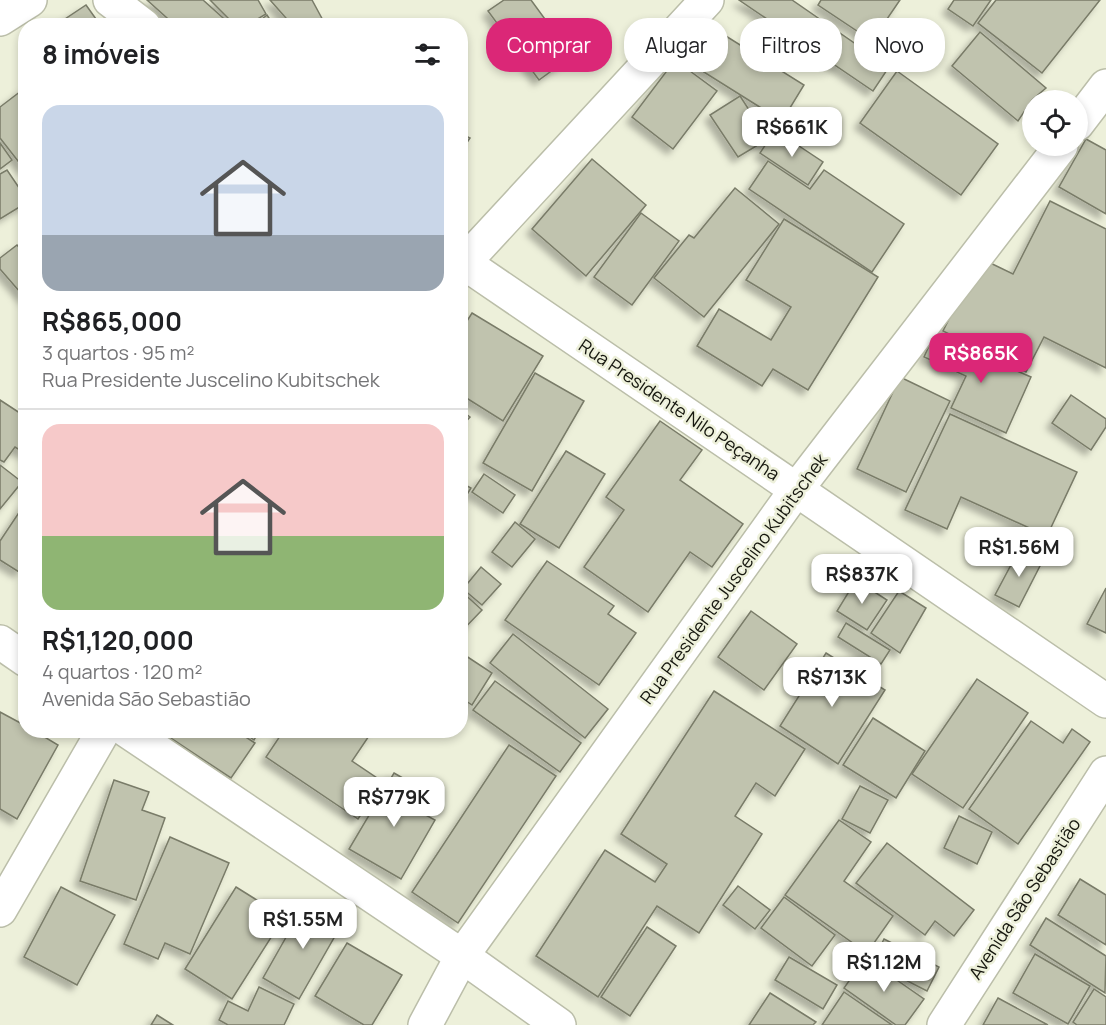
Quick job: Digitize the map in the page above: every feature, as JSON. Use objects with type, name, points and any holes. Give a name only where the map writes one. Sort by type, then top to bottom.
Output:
[{"type":"street","points":[[0,19],[30,0]]},
{"type":"street","points":[[110,0],[134,18]]},
{"type":"street","points":[[468,257],[707,0]]},
{"type":"street","points":[[1088,110],[1106,86]]},
{"type":"street","name":"Rua Presidente Juscelino Kubitschek","points":[[426,1025],[462,956],[796,490],[1053,156]]},
{"type":"street","name":"Rua Presidente Nilo Peçanha","points":[[468,267],[1106,701]]},
{"type":"street","points":[[0,642],[18,654]]},
{"type":"street","points":[[0,910],[99,738]]},
{"type":"street","points":[[138,738],[462,956],[559,1025]]},
{"type":"street","name":"Avenida São Sebastião","points":[[944,1025],[1106,772]]},
{"type":"building","points":[[147,0],[203,0],[223,18],[167,18]]},
{"type":"building","points":[[210,0],[258,0],[266,14],[259,18],[228,18]]},
{"type":"building","points":[[270,0],[312,0],[322,18],[286,18]]},
{"type":"building","points":[[504,0],[531,0],[544,18],[493,18],[488,11]]},
{"type":"building","points":[[739,0],[792,0],[818,18],[766,18]]},
{"type":"building","points":[[821,0],[900,0],[888,18],[854,18],[854,29],[842,21],[842,18],[838,18],[818,5]]},
{"type":"building","points":[[954,0],[991,0],[973,26],[948,9]]},
{"type":"building","points":[[996,0],[1100,0],[1042,73],[978,23]]},
{"type":"building","points":[[86,5],[95,18],[66,18]]},
{"type":"building","points":[[980,32],[1046,88],[1022,90],[1022,115],[1018,121],[952,66]]},
{"type":"building","points":[[842,35],[854,43],[854,72],[886,72],[873,91],[842,70]]},
{"type":"building","points":[[728,37],[740,45],[740,72],[783,72],[804,85],[782,121],[704,72],[728,72]]},
{"type":"building","points":[[533,72],[550,72],[539,80]]},
{"type":"building","points":[[666,72],[691,72],[717,91],[673,149],[632,117]]},
{"type":"building","points":[[898,72],[998,144],[961,195],[860,123]]},
{"type":"building","points":[[18,93],[18,161],[0,138],[0,107]]},
{"type":"building","points":[[740,96],[768,139],[738,157],[710,115]]},
{"type":"building","points":[[775,130],[823,162],[808,185],[760,153]]},
{"type":"building","points":[[1088,140],[1106,150],[1106,214],[1059,187],[1076,156],[1088,156]]},
{"type":"building","points":[[0,143],[12,160],[0,169]]},
{"type":"building","points":[[592,159],[646,205],[586,276],[532,229]]},
{"type":"building","points":[[768,161],[810,189],[824,170],[904,224],[872,272],[749,189]]},
{"type":"building","points":[[7,170],[18,186],[18,208],[0,219],[0,174]]},
{"type":"building","points":[[735,188],[779,224],[704,317],[654,278],[689,235],[694,238]]},
{"type":"building","points":[[1050,201],[1106,229],[1106,368],[1044,337],[1026,372],[943,331],[980,258],[1013,274]]},
{"type":"building","points":[[641,213],[679,241],[632,305],[594,277]]},
{"type":"building","points":[[784,219],[878,277],[808,390],[773,369],[762,386],[697,346],[719,309],[771,340],[791,307],[746,280]]},
{"type":"building","points":[[18,246],[18,290],[0,269],[0,258]]},
{"type":"building","points":[[472,313],[543,356],[503,421],[468,399],[468,319]]},
{"type":"building","points":[[934,335],[1031,377],[1006,433],[951,408],[966,376],[924,357]]},
{"type":"building","points":[[535,373],[584,401],[532,491],[483,463]]},
{"type":"building","points":[[900,377],[950,401],[906,492],[857,469]]},
{"type":"building","points":[[1071,395],[1106,419],[1106,427],[1091,450],[1052,423]]},
{"type":"building","points":[[0,400],[18,412],[18,449],[15,447],[4,462],[0,460]]},
{"type":"building","points":[[950,414],[1077,472],[1047,536],[961,497],[947,529],[905,510]]},
{"type":"building","points":[[660,421],[702,450],[680,480],[743,524],[712,567],[690,552],[648,612],[584,567],[624,510],[606,497]]},
{"type":"building","points":[[566,451],[605,474],[559,548],[520,524]]},
{"type":"building","points":[[0,465],[18,479],[18,487],[0,509]]},
{"type":"building","points":[[484,474],[515,495],[503,513],[472,492]]},
{"type":"building","points":[[18,514],[18,571],[0,560],[0,541]]},
{"type":"building","points":[[515,522],[535,539],[512,567],[492,552]]},
{"type":"building","points":[[1020,548],[1043,560],[1019,607],[995,595]]},
{"type":"building","points":[[547,561],[614,606],[608,614],[636,633],[599,685],[505,620]]},
{"type":"building","points":[[481,567],[501,584],[482,605],[468,593],[468,583]]},
{"type":"building","points":[[856,580],[887,600],[867,630],[837,611]]},
{"type":"building","points":[[1106,588],[1106,633],[1087,624]]},
{"type":"building","points":[[899,591],[926,608],[900,653],[871,633]]},
{"type":"building","points":[[468,597],[482,610],[468,625]]},
{"type":"building","points":[[751,611],[797,644],[764,690],[718,657]]},
{"type":"building","points":[[846,623],[890,650],[881,664],[838,637]]},
{"type":"building","points":[[513,634],[608,709],[585,738],[490,663]]},
{"type":"building","points":[[826,653],[885,690],[838,764],[780,726]]},
{"type":"building","points":[[468,657],[492,673],[472,705],[468,702]]},
{"type":"building","points":[[977,679],[1028,713],[963,808],[912,774]]},
{"type":"building","points":[[495,681],[581,743],[560,772],[473,710]]},
{"type":"building","points":[[714,691],[805,749],[775,796],[756,783],[735,816],[762,834],[699,933],[657,906],[598,997],[536,956],[605,850],[655,882],[667,864],[621,834]]},
{"type":"building","points":[[0,712],[18,722],[18,738],[46,738],[58,745],[17,819],[0,809]]},
{"type":"building","points":[[873,718],[925,751],[896,798],[843,765]]},
{"type":"building","points":[[1031,721],[1063,743],[1072,729],[1090,742],[1018,844],[969,809]]},
{"type":"building","points":[[171,738],[247,738],[255,743],[231,778]]},
{"type":"building","points":[[279,738],[368,738],[352,761],[383,782],[358,819],[266,757]]},
{"type":"building","points":[[509,745],[556,776],[458,923],[412,892]]},
{"type":"building","points":[[394,773],[422,789],[411,807],[435,820],[401,879],[349,849]]},
{"type":"building","points":[[114,780],[149,792],[142,810],[165,818],[136,900],[80,881]]},
{"type":"building","points":[[860,786],[888,800],[870,833],[842,819]]},
{"type":"building","points":[[959,816],[992,832],[977,864],[944,848]]},
{"type":"building","points":[[839,820],[871,842],[844,881],[893,916],[867,953],[785,895]]},
{"type":"building","points":[[170,837],[229,863],[190,954],[165,943],[158,959],[124,944]]},
{"type":"building","points":[[887,843],[974,910],[954,936],[935,921],[925,935],[856,883]]},
{"type":"building","points":[[1080,879],[1106,895],[1106,945],[1058,915]]},
{"type":"building","points":[[738,886],[770,910],[755,929],[723,905]]},
{"type":"building","points":[[61,887],[115,915],[77,985],[24,957]]},
{"type":"building","points":[[236,887],[284,917],[232,999],[185,969]]},
{"type":"building","points":[[784,897],[835,935],[812,966],[761,928]]},
{"type":"building","points":[[306,902],[343,922],[299,999],[263,978]]},
{"type":"building","points":[[1046,918],[1106,956],[1105,993],[1030,945]]},
{"type":"building","points":[[647,927],[676,946],[630,1016],[601,997]]},
{"type":"building","points":[[884,939],[939,967],[927,991],[872,963]]},
{"type":"building","points":[[347,943],[402,975],[372,1025],[364,1025],[315,996]]},
{"type":"building","points":[[1035,954],[1090,986],[1068,1024],[1013,993]]},
{"type":"building","points":[[789,957],[837,985],[823,1009],[775,980]]},
{"type":"building","points":[[865,958],[924,999],[905,1025],[896,1025],[844,988]]},
{"type":"building","points":[[259,987],[294,1004],[284,1025],[228,1025],[219,1020],[228,1001],[248,1011]]},
{"type":"building","points":[[1094,989],[1106,997],[1106,1025],[1077,1025],[1073,1022]]},
{"type":"building","points":[[844,992],[892,1025],[822,1025]]},
{"type":"building","points":[[770,993],[816,1022],[813,1025],[749,1025]]},
{"type":"building","points":[[998,998],[1048,1025],[983,1025]]},
{"type":"building","points":[[157,1015],[173,1025],[151,1025]]}]
